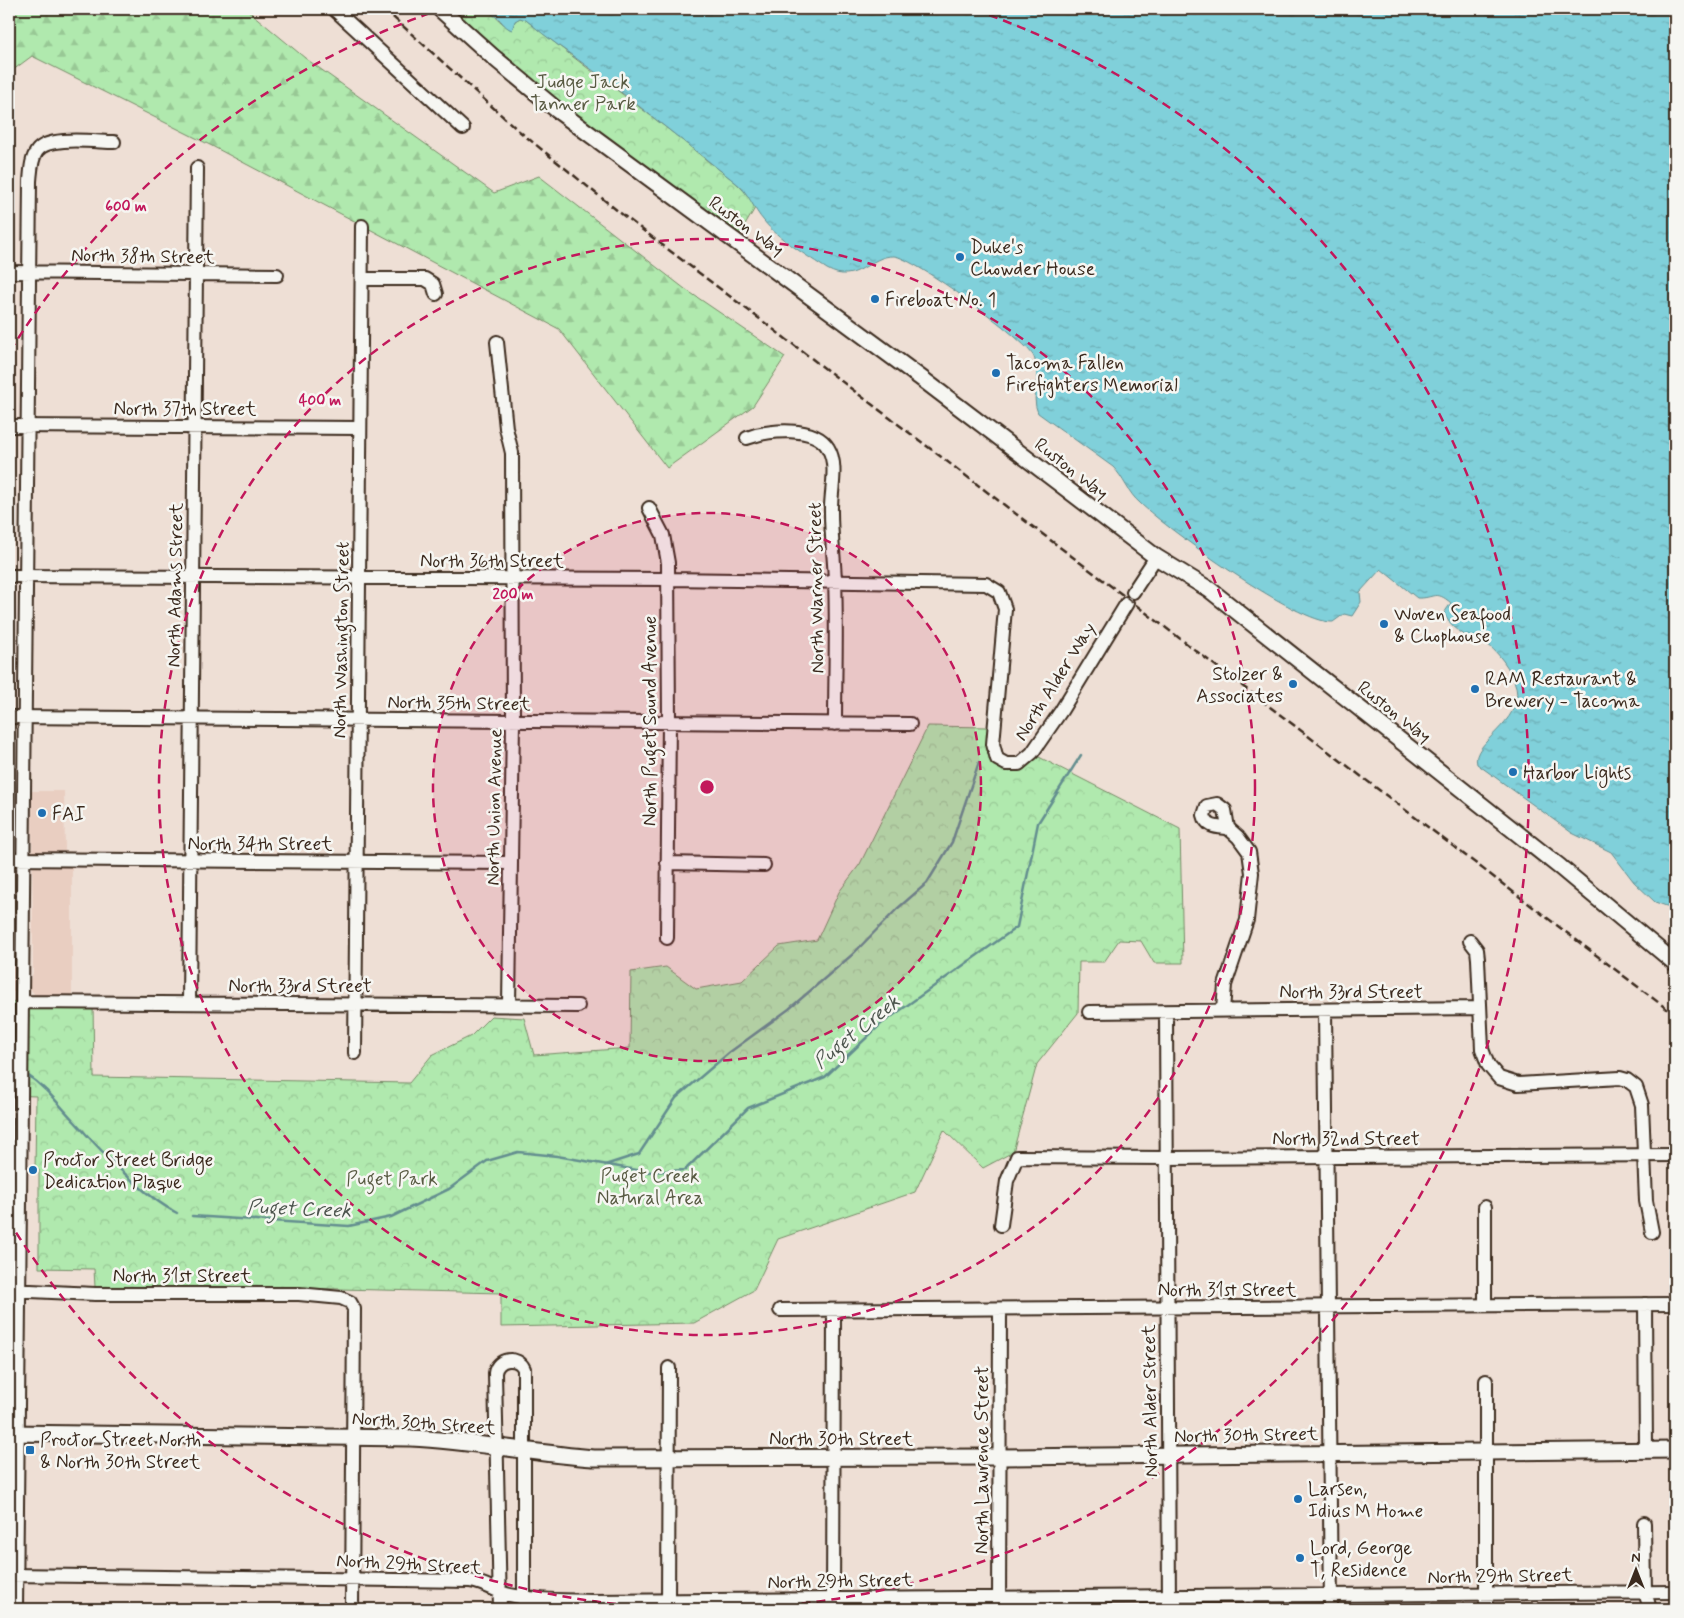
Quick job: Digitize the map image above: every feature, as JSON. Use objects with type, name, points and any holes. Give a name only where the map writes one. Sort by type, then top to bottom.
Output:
[{"type":"main road","name":"Ruston Way","points":[[440,9],[492,56],[557,110],[863,335],[1156,557],[1210,590],[1253,623],[1560,867],[1675,963]]},
{"type":"main road","name":"North 30th Street","points":[[13,1433],[446,1440],[593,1458],[1000,1457],[1675,1450]]},
{"type":"street","points":[[334,9],[463,128]]},
{"type":"street","points":[[16,1609],[12,1575],[14,1290],[19,1154],[24,859],[30,181],[33,160],[37,150],[48,143],[57,141],[114,142]]},
{"type":"street","name":"North Adams Street","points":[[189,1003],[197,168]]},
{"type":"street","name":"North Washington Street","points":[[355,1054],[362,226]]},
{"type":"street","name":"North 38th Street","points":[[9,272],[277,275]]},
{"type":"street","points":[[362,279],[425,279],[433,284],[436,294]]},
{"type":"street","name":"North Union Avenue","points":[[497,342],[506,428],[512,450],[513,721],[509,1005]]},
{"type":"street","name":"North 37th Street","points":[[9,426],[360,428]]},
{"type":"street","name":"North Warner Street","points":[[747,438],[771,431],[793,432],[817,439],[827,446],[830,451],[833,469],[831,511],[836,581],[835,724]]},
{"type":"street","name":"North Puget Sound Avenue","points":[[649,508],[666,544],[668,579],[670,722],[666,938]]},
{"type":"street","name":"North Alder Way","points":[[993,737],[994,751],[1000,761],[1019,764],[1032,753],[1061,711],[1156,557]]},
{"type":"street","name":"North 36th Street","points":[[9,576],[193,575],[359,579],[668,579],[989,585],[996,589],[1003,599],[1005,609],[993,737]]},
{"type":"street","name":"North 35th Street","points":[[9,717],[910,724]]},
{"type":"street","points":[[1223,1010],[1225,985],[1248,920],[1252,873],[1249,852],[1238,837],[1228,828]]},
{"type":"street","name":"North 34th Street","points":[[9,859],[511,863]]},
{"type":"street","points":[[667,863],[764,865]]},
{"type":"street","points":[[1470,942],[1477,950],[1484,1058],[1499,1078],[1518,1084],[1620,1078],[1627,1080],[1636,1087],[1642,1105],[1646,1201],[1652,1232]]},
{"type":"street","name":"North 33rd Street","points":[[21,1008],[189,1003],[578,1006]]},
{"type":"street","name":"North 33rd Street","points":[[1089,1012],[1480,1008]]},
{"type":"street","points":[[1324,1010],[1331,1609]]},
{"type":"street","name":"North Alder Street","points":[[1166,1012],[1169,1603]]},
{"type":"street","name":"North 32nd Street","points":[[1001,1225],[1007,1181],[1017,1157],[1675,1155]]},
{"type":"street","points":[[1485,1207],[1485,1306]]},
{"type":"street","name":"North 31st Street","points":[[14,1290],[94,1294],[299,1294],[341,1298],[353,1304],[352,1437]]},
{"type":"street","points":[[1645,1304],[1646,1450]]},
{"type":"street","name":"North 31st Street","points":[[780,1310],[1675,1304]]},
{"type":"street","name":"North Lawrence Street","points":[[999,1603],[1000,1310]]},
{"type":"street","points":[[833,1604],[834,1311]]},
{"type":"street","points":[[500,1609],[495,1368],[502,1362],[512,1360],[518,1361],[524,1368],[524,1604]]},
{"type":"street","points":[[668,1605],[669,1368]]},
{"type":"street","points":[[1486,1381],[1486,1609]]},
{"type":"street","points":[[352,1437],[352,1609]]},
{"type":"street","points":[[1644,1523],[1645,1592],[1650,1609]]},
{"type":"street","name":"North 29th Street","points":[[12,1575],[470,1581],[486,1583],[500,1593],[524,1604],[592,1602],[668,1605],[1169,1603],[1331,1595],[1675,1592]]},
{"type":"shaded area","points":[[9,722],[14,722],[16,992],[9,992]]},
{"type":"shaded area","points":[[32,791],[64,791],[65,851],[72,852],[72,995],[35,995],[28,986],[33,973]]},
{"type":"green space","points":[[9,9],[246,9],[305,58],[494,193],[539,176],[685,289],[785,357],[753,406],[667,468],[559,329],[212,146],[32,56],[9,73]]},
{"type":"green space","name":"Judge Jack Tanner Park","points":[[451,9],[489,9],[503,24],[512,29],[515,21],[520,18],[526,20],[660,123],[732,180],[751,200],[755,208],[740,234],[556,101]]},
{"type":"green space","name":"Puget Creek Natural Area","points":[[928,726],[988,727],[997,763],[1035,755],[1180,829],[1183,963],[1154,963],[1141,941],[1119,940],[1104,962],[1079,962],[1078,1013],[1037,1064],[1013,1152],[983,1168],[944,1130],[915,1192],[778,1239],[754,1290],[694,1323],[501,1327],[501,1293],[300,1288],[95,1287],[94,1269],[39,1268],[39,1170],[35,1170],[36,1096],[9,1095],[9,1002],[93,1002],[94,1077],[409,1083],[432,1055],[471,1036],[491,1016],[524,1018],[534,1055],[630,1048],[631,972],[666,967],[696,989],[742,981],[779,946],[817,940],[839,892],[860,864]]},
{"type":"water","points":[[489,9],[1675,9],[1675,909],[1655,902],[1634,882],[1611,852],[1572,833],[1477,764],[1477,756],[1481,748],[1512,711],[1516,700],[1516,687],[1507,667],[1494,650],[1481,640],[1465,635],[1448,620],[1444,613],[1451,603],[1446,599],[1441,596],[1417,598],[1381,569],[1360,592],[1361,602],[1352,616],[1344,614],[1333,622],[1316,619],[1264,592],[1204,553],[1155,516],[1136,499],[1113,467],[1038,413],[1035,400],[1037,371],[1034,357],[1012,334],[992,318],[923,270],[894,256],[877,260],[855,272],[847,274],[827,269],[777,234],[760,216],[740,186],[595,72],[526,20],[520,18],[515,21],[512,30],[493,15]]},
{"type":"waterway","name":"Puget Creek","points":[[192,1216],[349,1226],[391,1217],[449,1189],[487,1161],[518,1152],[557,1156],[648,1172],[685,1170],[748,1108],[825,1077],[881,1024],[1017,927],[1038,823],[1081,755]]},
{"type":"waterway","points":[[605,1165],[639,1154],[676,1098],[730,1052],[789,1009],[853,954],[897,909],[927,883],[952,842],[979,762]]},
{"type":"waterway","name":"Puget Creek","points":[[9,1062],[18,1068]]},
{"type":"waterway","name":"Puget Creek","points":[[26,1074],[46,1091],[97,1146],[136,1184],[177,1213]]},
{"type":"railway","points":[[384,9],[519,131],[619,212],[1675,1015]]},
{"type":"place","name":"Duke's Chowder House","points":[[960,257]]},
{"type":"place","name":"Fireboat No. 1","points":[[875,299]]},
{"type":"place","name":"Tacoma Fallen Firefighters Memorial","points":[[996,373]]},
{"type":"place","name":"Woven Seafood & Chophouse","points":[[1384,624]]},
{"type":"place","name":"Stolzer & Associates","points":[[1293,684]]},
{"type":"place","name":"RAM Restaurant & Brewery - Tacoma","points":[[1475,689]]},
{"type":"place","name":"Harbor Lights","points":[[1513,772]]},
{"type":"place","name":"FAI","points":[[42,813]]},
{"type":"place","name":"Proctor Street Bridge Dedication Plaque","points":[[33,1170]]},
{"type":"place","name":"Proctor Street North & North 30th Street","points":[[30,1450]]},
{"type":"place","name":"Larsen, Idius M Home","points":[[1298,1499]]},
{"type":"place","name":"Lord, George T, Residence","points":[[1300,1558]]},
{"type":"park label","name":"Puget Park","points":[[392,1178]]}]
